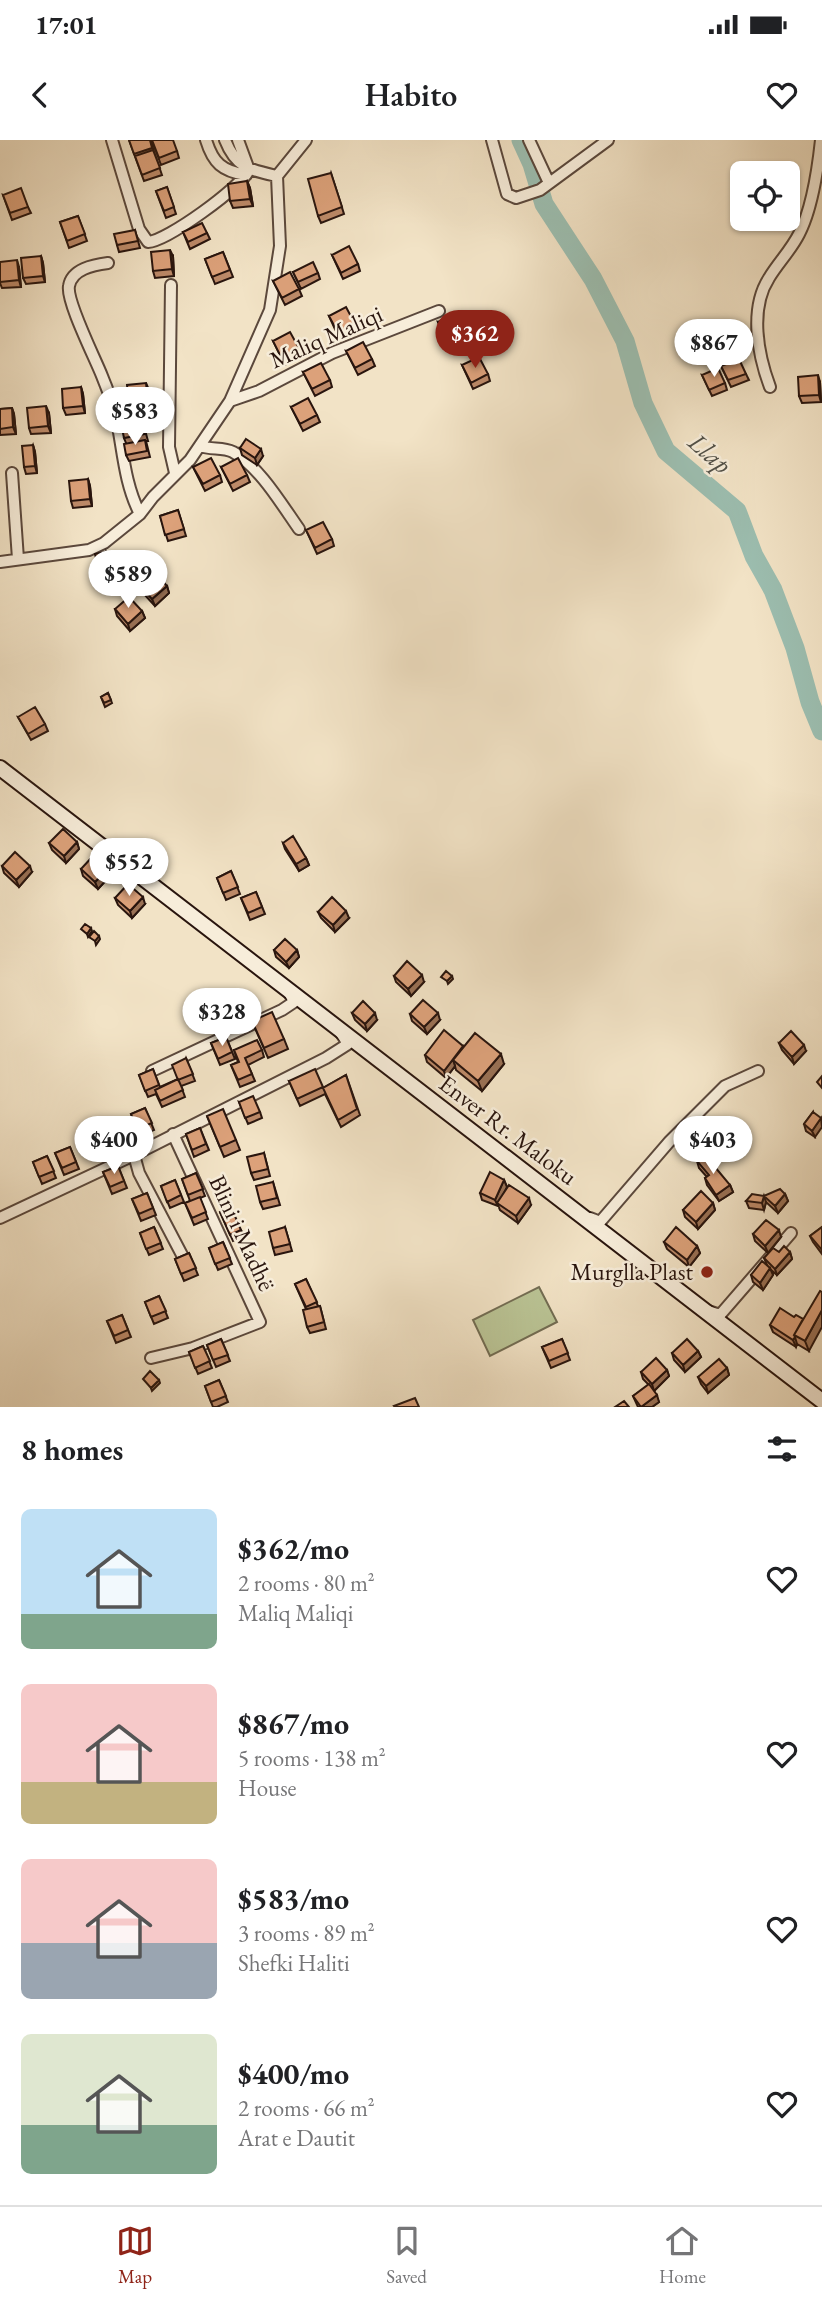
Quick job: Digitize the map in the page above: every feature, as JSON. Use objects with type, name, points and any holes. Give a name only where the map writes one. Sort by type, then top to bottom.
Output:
[{"type":"main road","name":"Enver Rr. Maloku","points":[[0,768],[822,1401]]},
{"type":"street","points":[[112,140],[139,229],[148,242],[155,242],[183,226],[248,173]]},
{"type":"street","points":[[206,140],[210,154],[221,168],[277,176]]},
{"type":"street","points":[[225,140],[229,151],[248,173]]},
{"type":"street","points":[[238,140],[248,173]]},
{"type":"street","points":[[0,562],[89,550],[104,543],[140,514],[175,473],[190,460],[230,401],[270,310],[280,246],[277,176],[306,140]]},
{"type":"street","points":[[492,140],[508,194],[520,198],[545,187],[608,140]]},
{"type":"street","points":[[529,140],[545,187]]},
{"type":"street","points":[[770,387],[759,346],[758,324],[762,289],[803,226],[817,170],[821,140]]},
{"type":"street","points":[[107,263],[92,265],[82,270],[72,278],[68,289],[112,402],[131,497],[140,514]]},
{"type":"street","points":[[171,285],[169,447],[175,473]]},
{"type":"street","name":"Maliq Maliqi","points":[[230,401],[259,391],[332,354],[439,311]]},
{"type":"street","points":[[200,446],[211,450],[231,451],[240,457],[271,488],[299,529]]},
{"type":"street","points":[[12,473],[18,559]]},
{"type":"street","points":[[152,1071],[282,1010],[293,1002],[287,987]]},
{"type":"street","points":[[0,1218],[134,1155],[326,1058],[348,1044],[340,1030]]},
{"type":"street","points":[[584,1216],[600,1222],[669,1142],[725,1086],[758,1071]]},
{"type":"street","name":"Blini i Madhë","points":[[150,1358],[192,1348],[260,1322],[173,1134]]},
{"type":"street","points":[[134,1155],[139,1173],[182,1255]]},
{"type":"street","points":[[702,1309],[720,1315],[791,1233]]},
{"type":"green space","points":[[539,1287],[557,1322],[490,1356],[473,1320]]},
{"type":"building","points":[[129,140],[150,140],[152,148],[134,154]]},
{"type":"building","points":[[152,140],[173,140],[177,151],[159,158]]},
{"type":"building","points":[[153,150],[160,168],[142,175],[135,156]]},
{"type":"building","points":[[331,173],[342,207],[318,216],[308,179]]},
{"type":"building","points":[[247,181],[250,199],[230,201],[228,184]]},
{"type":"building","points":[[167,187],[174,207],[164,211],[156,191]]},
{"type":"building","points":[[21,188],[28,207],[10,213],[3,195]]},
{"type":"building","points":[[78,216],[85,234],[67,241],[60,222]]},
{"type":"building","points":[[202,223],[207,233],[188,242],[183,232]]},
{"type":"building","points":[[135,230],[138,241],[117,245],[114,234]]},
{"type":"building","points":[[349,246],[358,264],[341,273],[332,255]]},
{"type":"building","points":[[170,250],[172,269],[153,271],[151,252]]},
{"type":"building","points":[[223,252],[230,270],[212,277],[205,259]]},
{"type":"building","points":[[41,256],[43,276],[23,278],[21,258]]},
{"type":"building","points":[[17,260],[19,280],[0,282],[0,262]]},
{"type":"building","points":[[313,262],[318,273],[298,282],[293,272]]},
{"type":"building","points":[[290,272],[299,289],[282,298],[273,281]]},
{"type":"building","points":[[346,307],[355,324],[338,333],[329,316]]},
{"type":"building","points":[[455,313],[464,331],[447,339],[438,322]]},
{"type":"building","points":[[290,332],[300,350],[282,359],[273,341]]},
{"type":"building","points":[[363,342],[372,359],[355,368],[346,351]]},
{"type":"building","points":[[479,357],[488,374],[471,383],[462,365]]},
{"type":"building","points":[[739,359],[746,374],[728,380],[721,366]]},
{"type":"building","points":[[321,363],[330,380],[312,389],[303,372]]},
{"type":"building","points":[[718,368],[725,383],[709,390],[702,375]]},
{"type":"building","points":[[818,375],[819,395],[799,396],[798,377]]},
{"type":"building","points":[[146,383],[148,402],[129,404],[127,385]]},
{"type":"building","points":[[81,387],[83,406],[63,408],[62,389]]},
{"type":"building","points":[[308,398],[317,415],[300,424],[291,407]]},
{"type":"building","points":[[46,406],[48,426],[29,428],[27,408]]},
{"type":"building","points":[[12,408],[13,427],[0,429],[0,409]]},
{"type":"building","points":[[143,423],[145,434],[124,438],[122,428]]},
{"type":"building","points":[[246,439],[261,449],[255,458],[240,448]]},
{"type":"building","points":[[145,440],[147,451],[126,455],[124,444]]},
{"type":"building","points":[[33,445],[35,466],[24,467],[22,446]]},
{"type":"building","points":[[211,458],[220,475],[203,484],[193,467]]},
{"type":"building","points":[[238,458],[247,475],[230,484],[221,467]]},
{"type":"building","points":[[88,479],[90,499],[71,501],[69,481]]},
{"type":"building","points":[[178,510],[184,529],[165,535],[160,516]]},
{"type":"building","points":[[323,522],[332,539],[315,548],[306,530]]},
{"type":"building","points":[[106,552],[111,572],[100,575],[95,554]]},
{"type":"building","points":[[154,572],[167,586],[152,599],[139,585]]},
{"type":"building","points":[[129,597],[142,611],[128,624],[115,609]]},
{"type":"building","points":[[108,693],[111,700],[104,703],[101,697]]},
{"type":"building","points":[[35,707],[45,724],[28,734],[18,717]]},
{"type":"building","points":[[63,829],[77,842],[64,856],[49,843]]},
{"type":"building","points":[[293,836],[306,858],[296,864],[283,843]]},
{"type":"building","points":[[15,852],[30,866],[16,880],[2,866]]},
{"type":"building","points":[[94,855],[109,868],[95,882],[81,869]]},
{"type":"building","points":[[231,871],[238,887],[223,893],[217,878]]},
{"type":"building","points":[[128,884],[143,897],[130,911],[115,898]]},
{"type":"building","points":[[256,892],[262,907],[248,913],[241,898]]},
{"type":"building","points":[[332,897],[346,911],[333,925],[318,912]]},
{"type":"building","points":[[85,924],[91,928],[87,934],[81,929]]},
{"type":"building","points":[[94,931],[99,936],[95,941],[89,937]]},
{"type":"building","points":[[285,939],[297,950],[286,962],[274,950]]},
{"type":"building","points":[[407,961],[422,975],[408,989],[394,976]]},
{"type":"building","points":[[446,971],[452,976],[447,981],[441,977]]},
{"type":"building","points":[[423,1000],[438,1013],[424,1027],[410,1014]]},
{"type":"building","points":[[363,1001],[375,1013],[365,1024],[352,1013]]},
{"type":"building","points":[[272,1012],[284,1039],[264,1048],[252,1021]]},
{"type":"building","points":[[444,1030],[463,1046],[444,1071],[425,1055]]},
{"type":"building","points":[[791,1031],[804,1045],[792,1057],[779,1043]]},
{"type":"building","points":[[475,1033],[501,1054],[478,1081],[453,1060]]},
{"type":"building","points":[[226,1037],[232,1052],[218,1059],[211,1043]]},
{"type":"building","points":[[257,1040],[262,1050],[245,1058],[252,1074],[238,1080],[231,1065],[239,1062],[234,1050]]},
{"type":"building","points":[[186,1058],[193,1074],[178,1080],[172,1065]]},
{"type":"building","points":[[153,1069],[159,1085],[145,1091],[139,1075]]},
{"type":"building","points":[[315,1069],[323,1087],[297,1099],[289,1081]]},
{"type":"building","points":[[346,1075],[357,1109],[338,1120],[323,1088]]},
{"type":"building","points":[[178,1079],[183,1090],[160,1101],[155,1090]]},
{"type":"building","points":[[253,1096],[260,1112],[245,1118],[239,1102]]},
{"type":"building","points":[[145,1108],[152,1123],[137,1129],[131,1114]]},
{"type":"building","points":[[223,1109],[236,1140],[220,1147],[207,1116]]},
{"type":"building","points":[[813,1112],[821,1118],[812,1131],[804,1124]]},
{"type":"building","points":[[200,1128],[206,1144],[192,1150],[186,1134]]},
{"type":"building","points":[[70,1147],[76,1162],[62,1168],[55,1153]]},
{"type":"building","points":[[264,1153],[268,1169],[251,1173],[247,1157]]},
{"type":"building","points":[[705,1155],[730,1185],[716,1195],[705,1178],[709,1175],[697,1161]]},
{"type":"building","points":[[47,1156],[54,1171],[39,1177],[33,1162]]},
{"type":"building","points":[[118,1166],[124,1181],[110,1187],[103,1172]]},
{"type":"building","points":[[490,1172],[504,1180],[495,1200],[480,1193]]},
{"type":"building","points":[[196,1173],[203,1189],[188,1195],[182,1179]]},
{"type":"building","points":[[175,1180],[181,1195],[167,1202],[161,1186]]},
{"type":"building","points":[[273,1182],[277,1198],[260,1202],[256,1186]]},
{"type":"building","points":[[509,1185],[529,1198],[516,1216],[497,1203]]},
{"type":"building","points":[[780,1189],[785,1194],[775,1206],[764,1196]]},
{"type":"building","points":[[701,1191],[713,1203],[696,1222],[683,1210]]},
{"type":"building","points":[[147,1193],[153,1208],[139,1214],[132,1199]]},
{"type":"building","points":[[752,1194],[764,1196],[762,1203],[746,1201]]},
{"type":"building","points":[[200,1197],[206,1212],[192,1218],[185,1203]]},
{"type":"building","points":[[231,1207],[241,1230],[230,1235],[220,1212]]},
{"type":"building","points":[[766,1220],[779,1230],[765,1246],[753,1234]]},
{"type":"building","points":[[154,1227],[161,1243],[146,1249],[140,1233]]},
{"type":"building","points":[[285,1227],[290,1244],[273,1248],[269,1232]]},
{"type":"building","points":[[676,1227],[697,1246],[687,1260],[664,1242]]},
{"type":"building","points":[[822,1227],[822,1250],[810,1236]]},
{"type":"building","points":[[223,1242],[230,1258],[215,1264],[209,1248]]},
{"type":"building","points":[[784,1246],[790,1252],[775,1269],[764,1258],[773,1248],[779,1252]]},
{"type":"building","points":[[189,1253],[196,1268],[181,1274],[175,1259]]},
{"type":"building","points":[[762,1261],[770,1268],[760,1283],[751,1275]]},
{"type":"building","points":[[306,1279],[317,1302],[306,1307],[295,1284]]},
{"type":"building","points":[[820,1291],[822,1310],[805,1341],[794,1335]]},
{"type":"building","points":[[159,1296],[166,1311],[151,1317],[145,1302]]},
{"type":"building","points":[[320,1306],[324,1322],[307,1327],[303,1310]]},
{"type":"building","points":[[780,1308],[803,1319],[793,1340],[770,1325]]},
{"type":"building","points":[[122,1315],[128,1330],[114,1336],[107,1321]]},
{"type":"building","points":[[221,1339],[228,1355],[213,1360],[207,1345]]},
{"type":"building","points":[[562,1339],[568,1353],[549,1361],[542,1347]]},
{"type":"building","points":[[687,1339],[698,1351],[683,1365],[672,1353]]},
{"type":"building","points":[[203,1346],[210,1361],[195,1368],[189,1352]]},
{"type":"building","points":[[656,1358],[667,1370],[652,1384],[641,1372]]},
{"type":"building","points":[[719,1359],[727,1368],[706,1386],[698,1377]]},
{"type":"building","points":[[150,1371],[159,1380],[151,1388],[143,1379]]},
{"type":"building","points":[[219,1380],[226,1396],[211,1402],[205,1386]]},
{"type":"building","points":[[649,1384],[657,1395],[641,1407],[633,1396]]},
{"type":"building","points":[[415,1398],[419,1407],[394,1406]]},
{"type":"building","points":[[624,1401],[629,1407],[615,1407]]},
{"type":"waterway","name":"Llap","points":[[521,140],[532,164],[544,204],[593,279],[625,341],[643,403],[666,451],[737,511],[754,556],[773,590],[822,731]]},
{"type":"place","name":"Murglla Plast","points":[[707,1272]]}]
